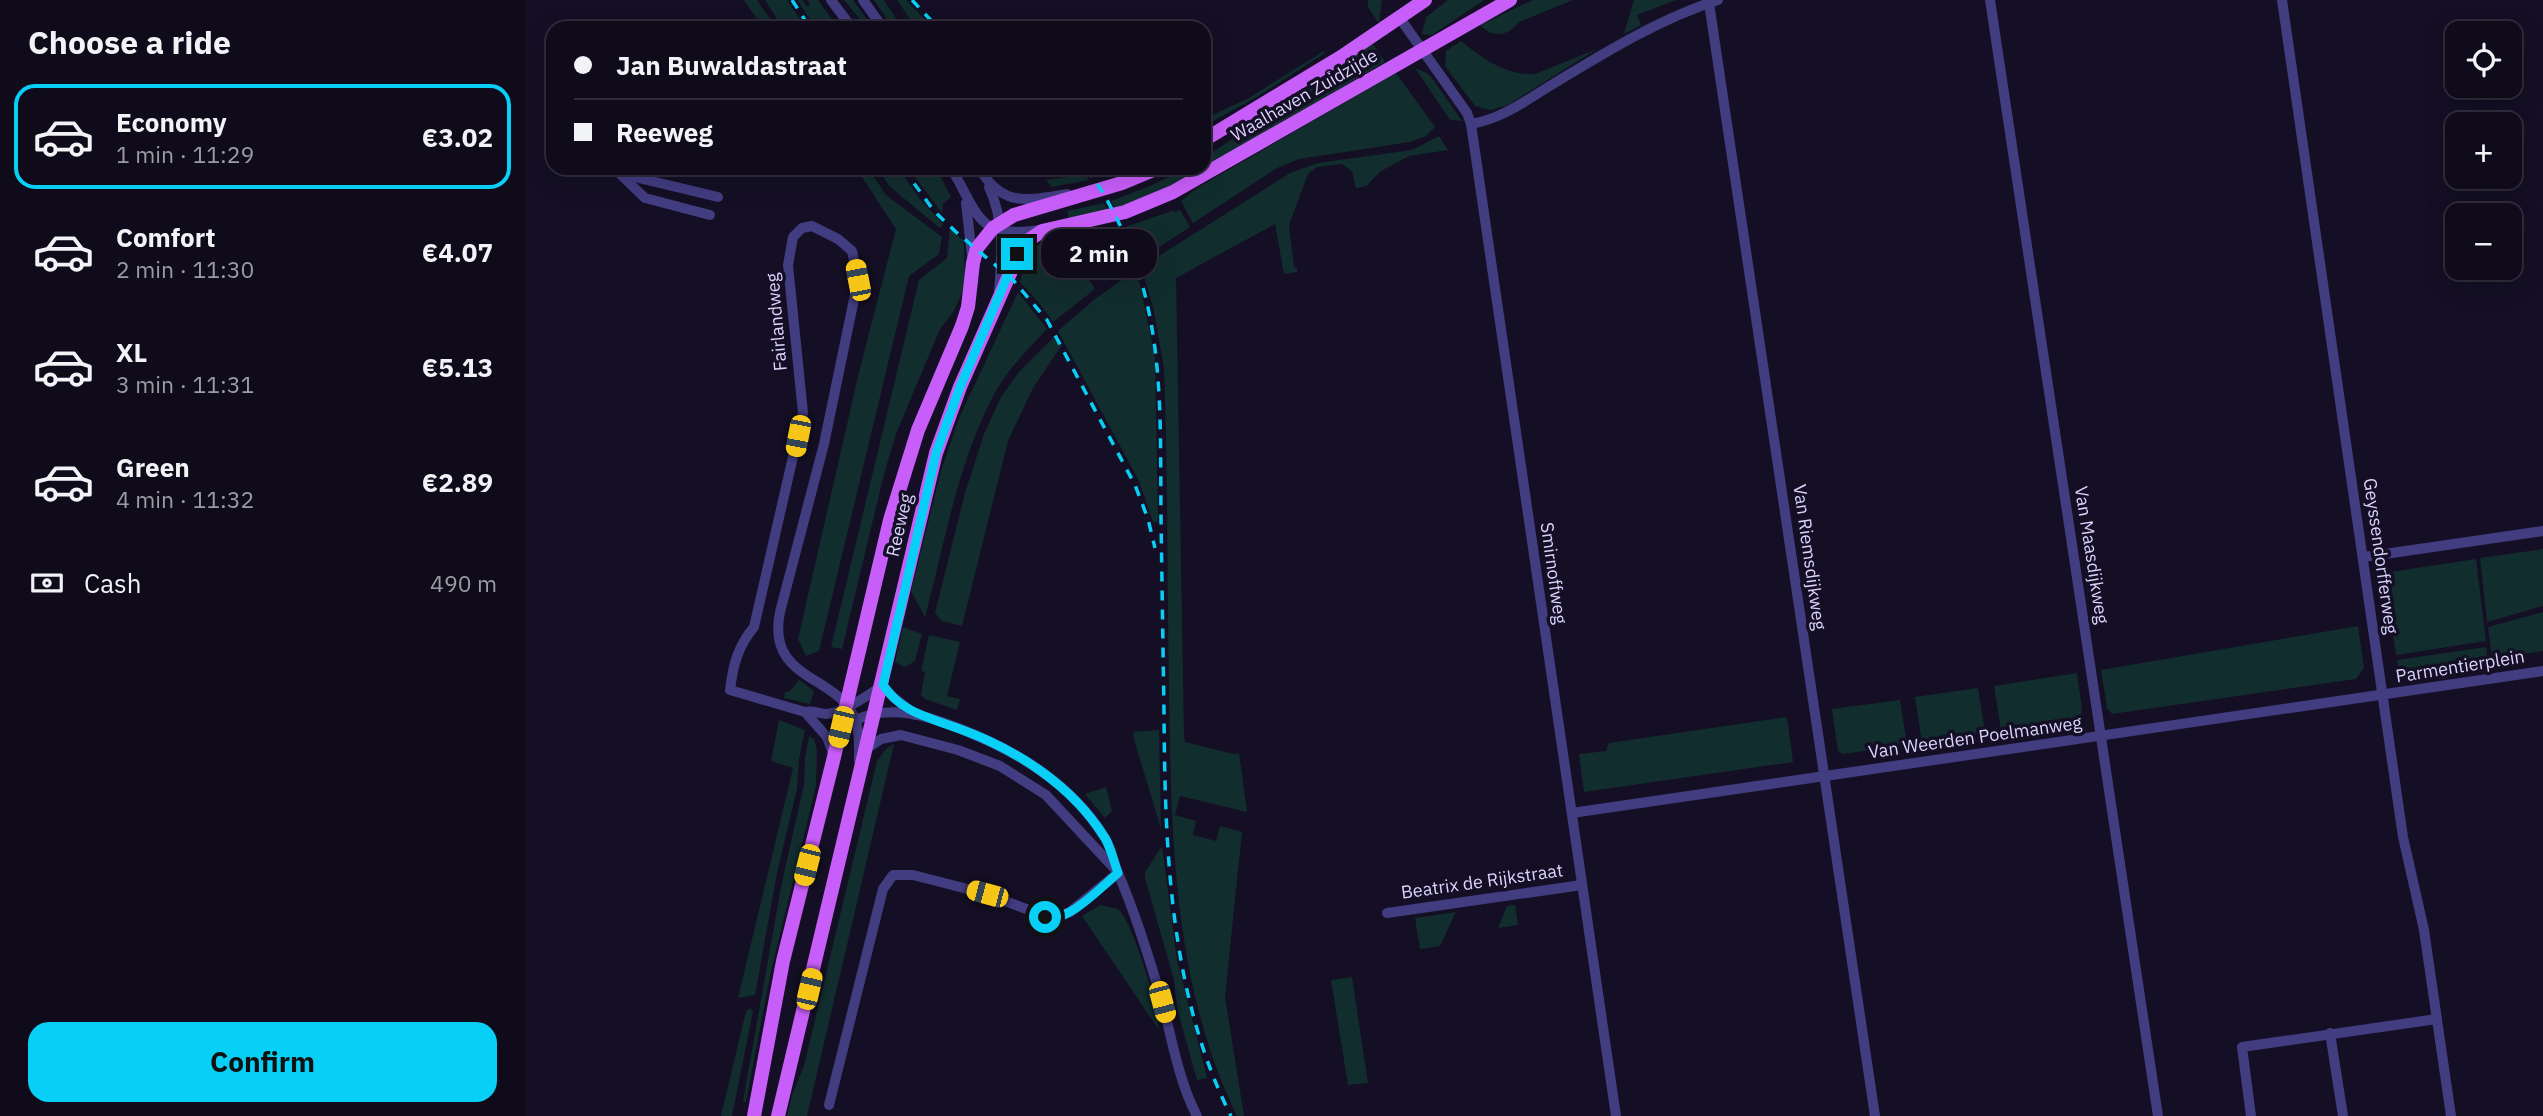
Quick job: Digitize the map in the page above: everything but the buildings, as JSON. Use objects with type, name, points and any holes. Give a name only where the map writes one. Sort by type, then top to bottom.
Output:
[{"type":"main road","name":"Waalhaven Zuidzijde","points":[[1211,136],[1341,57],[1425,0]]},
{"type":"main road","name":"Waalhaven Zuidzijde","points":[[1211,170],[1510,0]]},
{"type":"main road","points":[[1000,225],[1141,175]]},
{"type":"main road","name":"Waalhaven Zuidzijde","points":[[1028,239],[1048,229],[1125,212],[1173,192],[1203,175]]},
{"type":"main road","name":"Reeweg","points":[[755,1112],[783,961],[901,480],[918,430],[962,326],[968,307],[977,248],[1000,225]]},
{"type":"main road","name":"Reeweg","points":[[778,1115],[860,767],[883,685],[936,453],[960,387],[1019,252],[1028,239]]},
{"type":"street","points":[[831,0],[847,21]]},
{"type":"street","points":[[863,0],[878,21]]},
{"type":"street","name":"Van Maasdijkweg","points":[[1990,0],[2158,1116]]},
{"type":"street","name":"Geyssendorfferweg","points":[[2282,0],[2403,837],[2420,907],[2451,1116]]},
{"type":"street","points":[[1471,124],[1503,116],[1608,52],[1670,19],[1714,1]]},
{"type":"street","name":"Van Riemsdijkweg","points":[[1714,1],[1875,1116]]},
{"type":"street","points":[[1399,17],[1421,50]]},
{"type":"street","name":"Smirnoffweg","points":[[1421,50],[1467,113],[1471,124],[1616,1116]]},
{"type":"street","points":[[621,175],[645,198],[710,215]]},
{"type":"street","points":[[624,175],[718,197]]},
{"type":"street","name":"Reeweg","points":[[955,175],[969,208],[972,269]]},
{"type":"street","points":[[982,175],[995,194],[1014,198],[1041,198],[1122,183]]},
{"type":"street","name":"Reeweg","points":[[995,194],[1000,225],[998,299]]},
{"type":"street","points":[[969,208],[983,222],[1000,225]]},
{"type":"street","name":"Waalhaven Zuidzijde","points":[[1000,225],[1020,233],[1048,229]]},
{"type":"street","name":"Fairlandweg","points":[[805,712],[730,690],[734,662],[742,642],[754,627],[803,413],[788,265],[793,237],[802,228],[812,226],[838,239],[852,251],[858,280],[824,444],[780,612],[778,636],[780,646],[790,660],[831,692]]},
{"type":"street","points":[[2364,557],[2543,531]]},
{"type":"street","name":"Parmentierplein","points":[[2383,695],[2543,671]]},
{"type":"street","points":[[831,692],[845,689],[851,684]]},
{"type":"street","points":[[834,757],[827,737],[805,712],[812,710],[826,714],[883,685],[893,697],[916,715]]},
{"type":"street","points":[[831,692],[846,706]]},
{"type":"street","name":"Van Weerden Poelmanweg","points":[[1572,813],[2383,695]]},
{"type":"street","name":"Reeweg","points":[[846,706],[855,719],[858,730],[860,767]]},
{"type":"street","points":[[841,727],[875,712],[916,715],[961,729],[995,744],[1043,772],[1080,807],[1106,839],[1133,907],[1182,1077],[1197,1116]]},
{"type":"street","points":[[865,751],[881,739],[901,735],[958,750],[1000,766],[1046,795],[1118,873]]},
{"type":"street","points":[[829,1105],[886,882],[893,875],[913,875],[994,896],[1052,919],[1070,912],[1118,873]]},
{"type":"street","name":"Beatrix de Rijkstraat","points":[[1387,913],[1582,884]]},
{"type":"street","points":[[2251,1116],[2242,1046],[2437,1020]]},
{"type":"street","points":[[2330,1033],[2343,1116]]},
{"type":"green space","points":[[744,0],[757,0],[771,21],[758,21]]},
{"type":"green space","points":[[765,0],[787,0],[801,21],[778,21]]},
{"type":"green space","points":[[797,0],[802,0],[808,7],[810,4],[807,0],[818,0],[833,21],[811,21]]},
{"type":"green space","points":[[844,0],[853,0],[868,21],[861,21]]},
{"type":"green space","points":[[874,0],[884,0],[898,21],[888,21]]},
{"type":"green space","points":[[897,0],[906,0],[926,21],[911,21]]},
{"type":"green space","points":[[1368,0],[1382,0],[1379,24],[1368,7]]},
{"type":"green space","points":[[1448,0],[1484,0],[1432,35],[1422,34],[1426,17]]},
{"type":"green space","points":[[1533,0],[1573,0],[1519,22],[1510,31],[1502,34],[1490,33],[1480,25]]},
{"type":"green space","points":[[1634,0],[1676,0],[1637,15],[1641,25],[1624,34]]},
{"type":"green space","points":[[1461,41],[1495,65],[1524,74],[1535,74],[1597,49],[1506,106],[1490,110],[1475,106],[1445,66],[1446,51]]},
{"type":"green space","points":[[1373,44],[1385,62],[1211,164],[1211,153]]},
{"type":"green space","points":[[1324,51],[1325,53],[1257,97],[1211,122],[1211,116],[1247,99]]},
{"type":"green space","points":[[1415,68],[1432,78],[1462,121],[1450,120]]},
{"type":"green space","points":[[1396,73],[1435,127],[1426,136],[1410,142],[1299,159],[1277,168],[1193,223],[1181,201],[1197,188]]},
{"type":"green space","points":[[1439,136],[1448,150],[1409,156],[1381,171],[1366,186],[1356,188],[1352,171],[1342,164],[1317,167],[1308,174],[1289,225],[1294,267],[1297,272],[1284,274],[1275,224],[1176,278],[1184,736],[1185,742],[1233,754],[1239,753],[1247,812],[1180,796],[1175,815],[1196,821],[1193,835],[1216,841],[1220,826],[1242,832],[1225,997],[1244,1116],[1237,1116],[1215,1065],[1199,1013],[1187,960],[1179,905],[1171,796],[1164,369],[1154,311],[1142,269],[1290,173],[1318,163],[1412,150]]},
{"type":"green space","points":[[861,175],[873,175],[886,195],[942,237],[939,254],[909,276],[819,651],[806,656],[798,639],[859,372],[896,229]]},
{"type":"green space","points":[[882,175],[903,175],[943,224],[940,228],[890,187]]},
{"type":"green space","points":[[913,175],[940,175],[951,197],[943,204],[942,213]]},
{"type":"green space","points":[[1086,175],[1089,180],[1052,187],[1046,180]]},
{"type":"green space","points":[[1173,175],[1192,175],[1135,202],[1115,208],[1111,201]]},
{"type":"green space","points":[[1104,203],[1108,211],[1069,218],[1067,211]]},
{"type":"green space","points":[[1180,210],[1190,227],[1139,260],[1125,227]]},
{"type":"green space","points":[[950,229],[964,241],[965,279],[962,293],[954,311],[940,329],[896,434],[842,649],[831,647],[919,280],[947,258]]},
{"type":"green space","points":[[1119,230],[1133,264],[1105,281],[1081,240]]},
{"type":"green space","points":[[1060,236],[1095,289],[1053,322],[1020,282],[1032,251],[1043,242]]},
{"type":"green space","points":[[1133,272],[1140,284],[1155,358],[1158,522],[1153,522],[1139,481],[1058,331],[1095,299]]},
{"type":"green space","points":[[1018,292],[1047,329],[1007,374],[983,417],[962,473],[925,617],[911,591],[941,471],[959,418]]},
{"type":"green space","points":[[1056,335],[1062,345],[1033,388],[1008,441],[962,626],[942,621],[935,613],[965,493],[984,434],[1001,397],[1019,372]]},
{"type":"green space","points":[[2543,549],[2543,606],[2487,622],[2480,558]]},
{"type":"green space","points":[[2476,559],[2486,641],[2396,655],[2384,573]]},
{"type":"green space","points":[[2543,612],[2543,651],[2492,658],[2488,627]]},
{"type":"green space","points":[[2358,626],[2364,668],[2356,679],[2112,714],[2107,708],[2101,670]]},
{"type":"green space","points":[[903,627],[922,634],[915,661],[905,667],[895,662]]},
{"type":"green space","points":[[929,635],[960,642],[947,696],[960,699],[957,710],[925,699],[921,695],[925,672],[921,671]]},
{"type":"green space","points":[[2486,647],[2488,660],[2414,670],[2414,673],[2399,675],[2397,660]]},
{"type":"green space","points":[[2077,673],[2082,709],[2080,720],[2001,731],[1994,686]]},
{"type":"green space","points":[[799,680],[814,691],[810,704],[784,698],[785,692],[790,691]]},
{"type":"green space","points":[[1978,688],[1985,733],[1922,743],[1915,697]]},
{"type":"green space","points":[[1900,700],[1907,745],[1843,754],[1838,751],[1832,709]]},
{"type":"green space","points":[[1787,717],[1793,762],[1584,792],[1579,754],[1606,751],[1609,743]]},
{"type":"green space","points":[[779,720],[805,730],[797,789],[777,873],[755,995],[738,998],[793,768],[771,761]]},
{"type":"green space","points":[[1159,730],[1161,829],[1133,736],[1134,732]]},
{"type":"green space","points":[[809,736],[814,739],[817,750],[816,786],[770,976],[746,1102],[743,1101],[781,887],[804,784]]},
{"type":"green space","points":[[894,744],[807,1116],[787,1116],[804,1066],[877,761],[888,747]]},
{"type":"green space","points":[[1106,787],[1112,811],[1105,818],[1085,794]]},
{"type":"green space","points":[[1162,846],[1177,960],[1207,1078],[1197,1080],[1177,1008],[1174,980],[1145,878],[1145,872]]},
{"type":"green space","points":[[1100,905],[1118,909],[1131,930],[1150,986],[1159,1030],[1082,916]]},
{"type":"green space","points":[[1515,905],[1518,925],[1498,928],[1507,906]]},
{"type":"green space","points":[[1456,912],[1440,946],[1420,949],[1415,918]]},
{"type":"green space","points":[[1352,977],[1368,1083],[1348,1085],[1331,980]]},
{"type":"green space","points":[[750,1008],[753,1011],[732,1116],[721,1116],[746,1011]]},
{"type":"railway","points":[[792,0],[806,21]]},
{"type":"railway","points":[[912,0],[932,21]]},
{"type":"railway","points":[[908,175],[934,211],[1013,280],[1047,320],[1135,485],[1148,519],[1155,548]]},
{"type":"railway","points":[[1091,175],[1113,211],[1132,253],[1145,294],[1153,336],[1160,423],[1169,867],[1183,970],[1195,1020],[1210,1069],[1231,1116]]},
{"type":"route","points":[[1017,254],[960,387],[936,453],[883,685],[888,693],[916,715],[961,729],[1026,760],[1057,784],[1106,839],[1118,873],[1065,915],[1052,919],[1045,917]]}]
